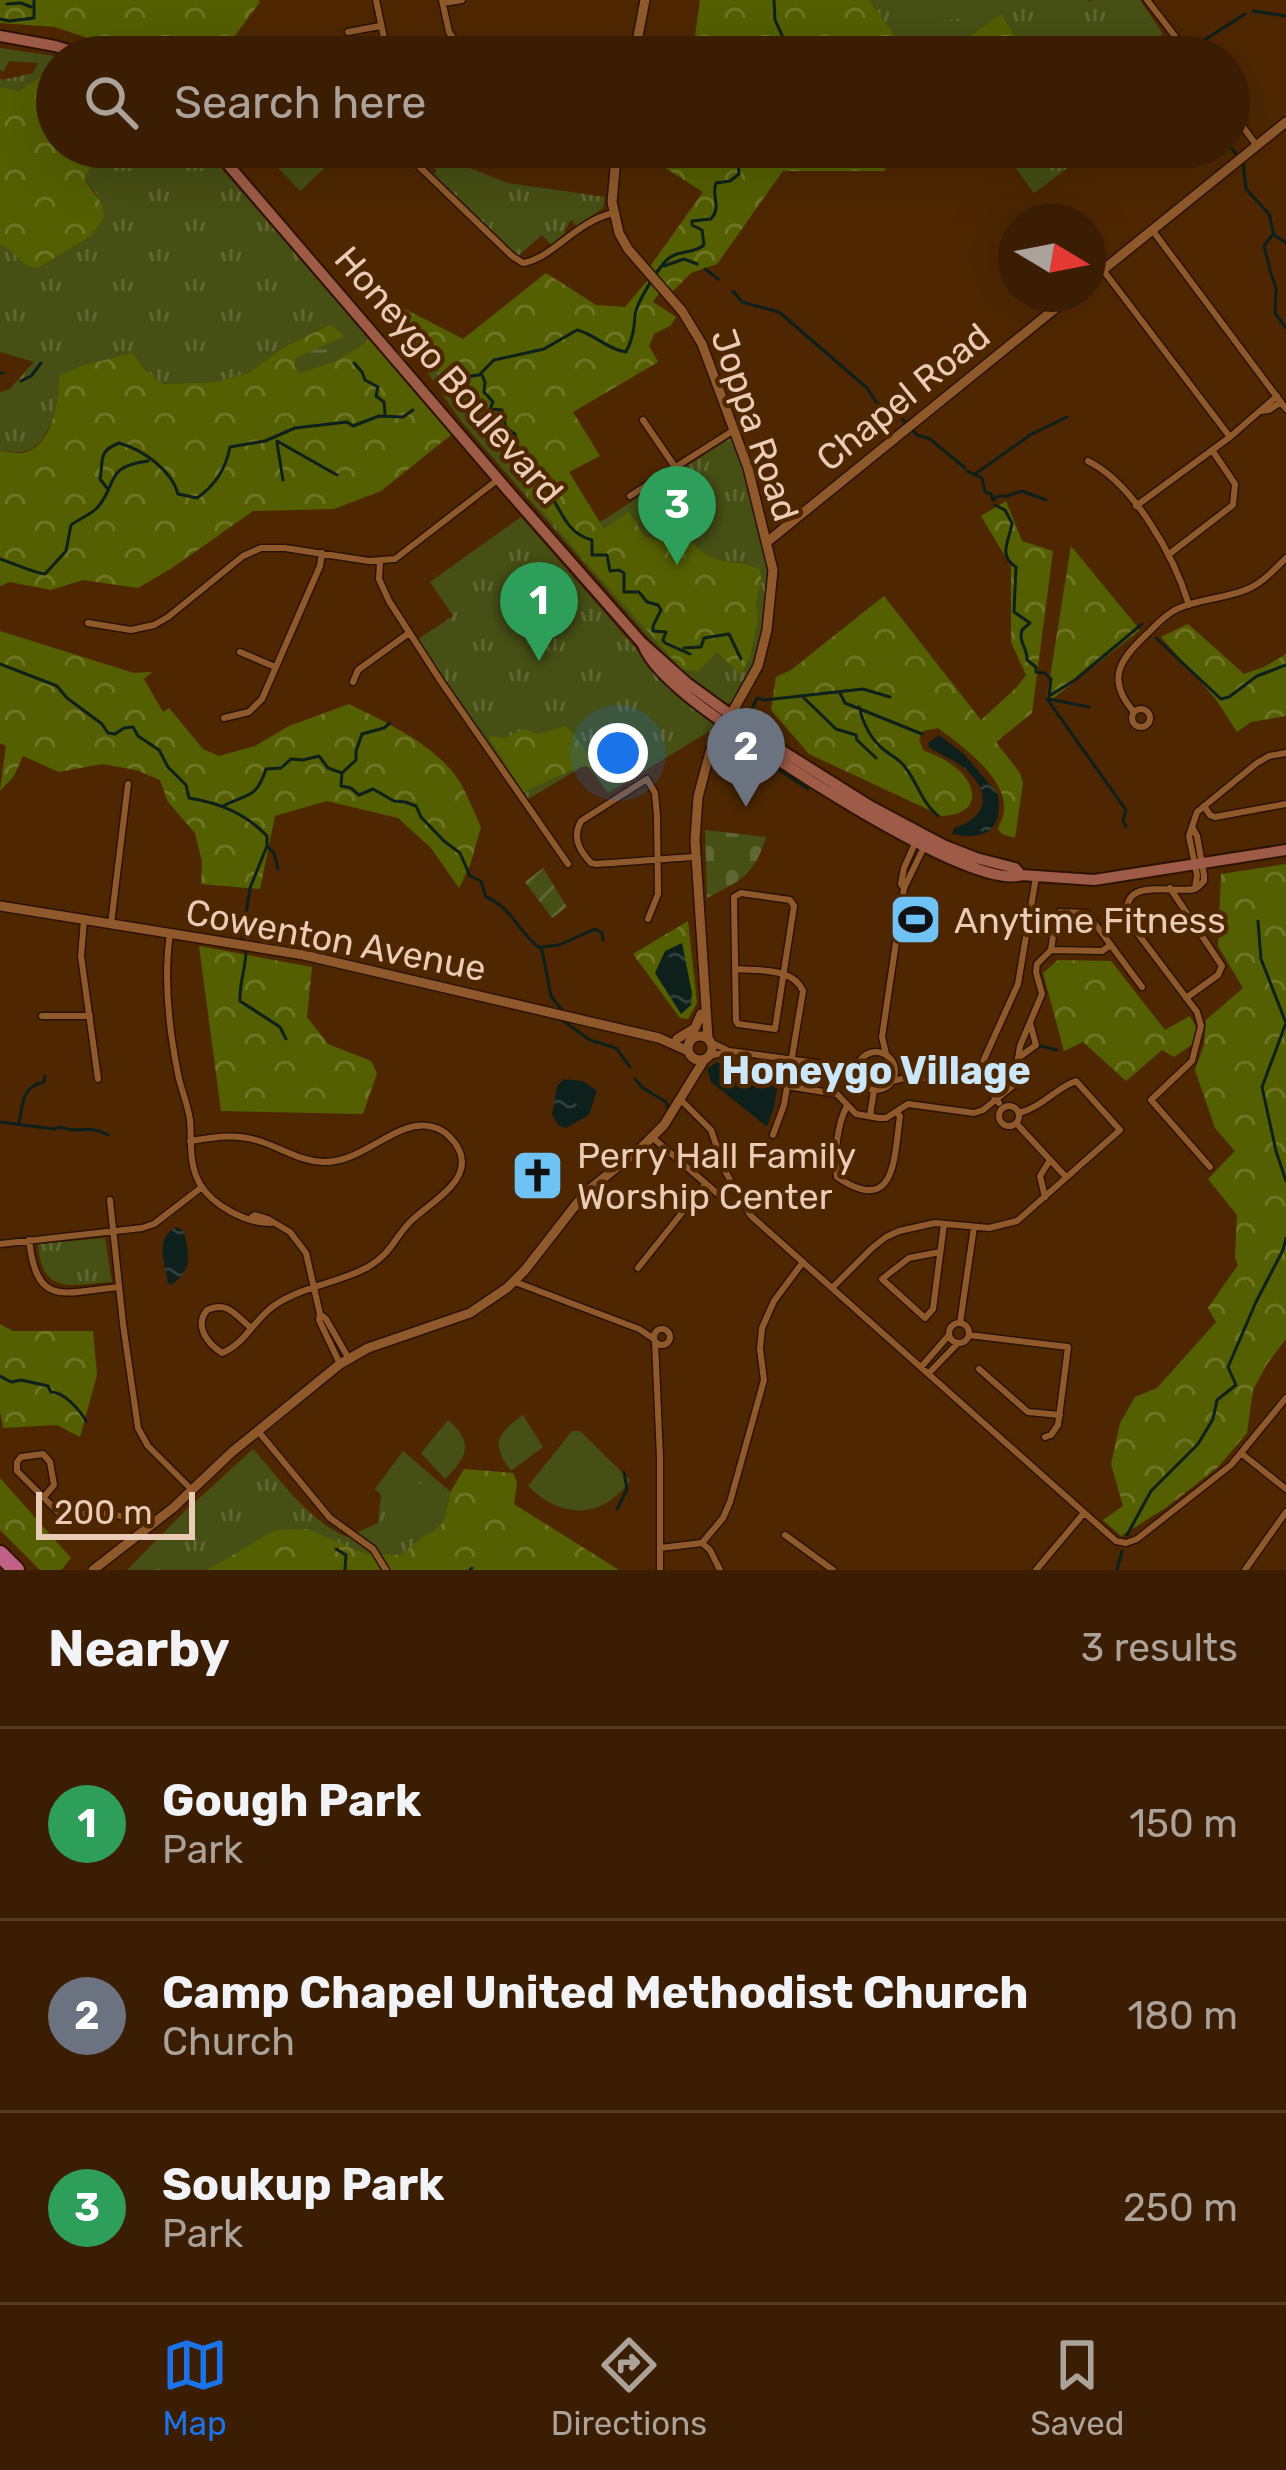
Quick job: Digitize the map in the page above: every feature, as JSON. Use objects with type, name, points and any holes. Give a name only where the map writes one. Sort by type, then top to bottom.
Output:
[{"type":"highway","points":[[0,1554],[16,1570]]},
{"type":"main road","points":[[0,39],[36,43]]},
{"type":"main road","name":"Honeygo Boulevard","points":[[231,168],[641,641],[667,677],[831,795],[974,867],[1012,878],[1022,874],[1094,880],[1286,850]]},
{"type":"street","points":[[376,0],[383,36]]},
{"type":"street","points":[[452,36],[442,2],[462,0]]},
{"type":"street","points":[[638,36],[645,0]]},
{"type":"street","points":[[1147,0],[1175,36]]},
{"type":"street","points":[[348,32],[380,26]]},
{"type":"street","points":[[1250,152],[1286,122]]},
{"type":"street","points":[[1250,136],[1257,146]]},
{"type":"street","points":[[421,168],[523,263],[534,261],[584,224],[613,213],[615,168]]},
{"type":"street","points":[[1106,267],[1230,168]]},
{"type":"street","name":"Joppa Road","points":[[93,1570],[344,1361],[480,1308],[515,1282],[585,1193],[652,1138],[681,1100],[691,1077],[705,1019],[696,857],[700,781],[710,752],[762,655],[772,580],[748,468],[698,335],[624,243],[613,213]]},
{"type":"street","points":[[1136,506],[1281,402],[1153,231]]},
{"type":"street","points":[[1106,273],[1230,436]]},
{"type":"street","name":"Chapel Road","points":[[767,542],[1050,312]]},
{"type":"street","points":[[644,420],[676,468]]},
{"type":"street","points":[[630,496],[734,430]]},
{"type":"street","points":[[1168,555],[1233,505],[1235,484],[1212,450]]},
{"type":"street","points":[[1088,461],[1113,476],[1136,506],[1168,555],[1189,604]]},
{"type":"street","points":[[88,622],[131,630],[154,625],[254,550],[277,548],[380,562],[395,559],[499,479]]},
{"type":"street","points":[[224,718],[238,716],[262,699],[322,553]]},
{"type":"street","points":[[1134,712],[1119,687],[1122,660],[1160,621],[1189,604],[1246,590],[1286,558]]},
{"type":"street","points":[[380,562],[383,591],[409,633],[568,864]]},
{"type":"street","points":[[352,682],[358,670],[409,633]]},
{"type":"street","points":[[240,652],[276,667]]},
{"type":"street","points":[[1210,1167],[1151,1100],[1192,1061],[1200,1020],[1126,913],[1130,897],[1137,892],[1195,889],[1198,864],[1190,836],[1194,817],[1257,763],[1286,753]]},
{"type":"street","points":[[648,919],[658,894],[656,860],[657,800],[647,779],[585,817],[577,840],[590,863],[656,860],[696,857]]},
{"type":"street","points":[[111,925],[128,784]]},
{"type":"street","points":[[1204,806],[1215,817],[1286,804]]},
{"type":"street","points":[[911,1076],[886,1054],[882,1037],[904,868],[923,839]]},
{"type":"street","points":[[698,1044],[838,1066],[849,1069],[866,1088],[874,1090],[911,1076],[952,1080],[975,1072],[1011,1005],[1036,877]]},
{"type":"street","points":[[1170,888],[1221,962],[1218,975],[1186,998]]},
{"type":"street","points":[[741,893],[793,902],[784,974],[775,1029],[738,1024],[734,897],[741,893]]},
{"type":"street","name":"Cowenton Avenue","points":[[0,906],[304,955],[698,1044]]},
{"type":"street","points":[[1036,968],[1051,950],[1056,916],[1060,912],[1088,913],[1142,987]]},
{"type":"street","points":[[84,920],[81,956],[98,1079]]},
{"type":"street","points":[[170,934],[167,982],[177,1071],[190,1119],[192,1164],[202,1187],[221,1206],[271,1223],[301,1243],[320,1314],[344,1361]]},
{"type":"street","points":[[1051,950],[1102,951],[1111,945]]},
{"type":"street","points":[[1022,966],[1036,968]]},
{"type":"street","points":[[788,1086],[832,1092],[856,1114],[886,1118],[908,1104],[974,1113],[1014,1085],[1029,1022],[1042,994],[1036,968]]},
{"type":"street","points":[[735,969],[796,977],[803,991],[788,1086],[773,1135]]},
{"type":"street","points":[[677,1039],[698,1024],[705,993]]},
{"type":"street","points":[[43,1016],[89,1016]]},
{"type":"street","points":[[1018,1058],[1036,1045],[1029,1022]]},
{"type":"street","points":[[838,1066],[860,1060],[882,1037]]},
{"type":"street","name":"Cowenton Avenue","points":[[659,1038],[698,1044]]},
{"type":"street","points":[[698,1044],[707,1058],[729,1051]]},
{"type":"street","name":"Joppa Road","points":[[691,1077],[707,1058],[698,1044]]},
{"type":"street","points":[[870,1053],[886,1054]]},
{"type":"street","points":[[858,1078],[860,1060]]},
{"type":"street","points":[[892,1082],[895,1066]]},
{"type":"street","points":[[975,1072],[1002,1108]]},
{"type":"street","points":[[832,1288],[886,1237],[911,1226],[1002,1226],[1017,1221],[1120,1130],[1076,1081],[1018,1113]]},
{"type":"street","points":[[870,1116],[874,1090]]},
{"type":"street","points":[[681,1100],[711,1130],[725,1172],[751,1216],[1110,1538],[1131,1542],[1231,1465],[1286,1398]]},
{"type":"street","points":[[847,1106],[842,1114],[837,1177],[869,1191],[880,1189],[891,1175],[900,1115],[896,1112]]},
{"type":"street","points":[[1016,1123],[1000,1122],[999,1113],[1012,1106],[1018,1113]]},
{"type":"street","points":[[1016,1123],[1018,1113]]},
{"type":"street","points":[[1016,1123],[1066,1178]]},
{"type":"street","points":[[190,1141],[242,1136],[299,1158],[324,1162],[362,1154],[408,1127],[430,1125],[454,1142],[461,1161],[450,1190],[408,1223],[383,1257],[357,1273],[276,1304],[237,1346],[222,1353],[203,1333],[201,1321],[207,1310],[222,1306],[251,1328]]},
{"type":"street","points":[[652,1138],[725,1200]]},
{"type":"street","points":[[1046,1197],[1040,1176],[1050,1160]]},
{"type":"street","points":[[638,1268],[705,1184]]},
{"type":"street","points":[[0,1244],[154,1224],[202,1187]]},
{"type":"street","points":[[110,1200],[140,1434],[193,1490]]},
{"type":"street","points":[[940,1252],[908,1258],[882,1280],[925,1318],[933,1309],[944,1224]]},
{"type":"street","points":[[961,1324],[974,1227]]},
{"type":"street","points":[[29,1240],[35,1274],[50,1290],[118,1286]]},
{"type":"street","points":[[660,1548],[702,1543],[730,1502],[765,1376],[760,1342],[766,1317],[803,1262]]},
{"type":"street","points":[[515,1282],[657,1339],[660,1570]]},
{"type":"street","points":[[953,1326],[968,1328],[964,1342],[926,1369],[953,1326]]},
{"type":"street","points":[[950,1335],[958,1343]]},
{"type":"street","points":[[969,1335],[1068,1346],[1060,1415],[1056,1430],[1045,1437]]},
{"type":"street","points":[[979,1369],[1028,1412],[1060,1415]]},
{"type":"street","points":[[258,1431],[329,1518],[373,1549],[386,1570]]},
{"type":"street","points":[[44,1497],[54,1485],[50,1462],[44,1454],[21,1457],[17,1471],[63,1516],[80,1512],[130,1516],[146,1528]]},
{"type":"street","points":[[1240,1454],[1286,1489]]},
{"type":"street","points":[[1245,1570],[1286,1512]]},
{"type":"street","points":[[1036,1570],[1084,1514]]},
{"type":"street","points":[[785,1535],[833,1570]]},
{"type":"street","points":[[702,1543],[720,1570]]},
{"type":"green space","points":[[0,0],[260,2],[235,36],[82,36],[55,27],[0,23]]},
{"type":"green space","points":[[700,0],[869,0],[896,36],[695,36]]},
{"type":"green space","points":[[869,0],[1140,0],[1163,34],[1016,36],[1001,14],[970,36],[896,36]]},
{"type":"green space","points":[[929,0],[1012,0],[1013,12],[931,22]]},
{"type":"green space","points":[[1001,14],[1016,36],[970,36]]},
{"type":"green space","points":[[0,48],[36,53],[36,63],[9,61],[0,70]]},
{"type":"green space","points":[[36,67],[36,80],[18,92],[0,87],[0,78],[33,73]]},
{"type":"green space","points":[[36,80],[36,168],[91,168],[84,179],[102,204],[104,218],[90,237],[38,268],[0,245],[0,87],[19,91]]},
{"type":"green space","points":[[91,168],[221,168],[369,339],[356,349],[331,324],[283,348],[248,373],[215,382],[163,384],[133,353],[66,396],[34,447],[23,452],[0,451],[0,392],[10,389],[34,362],[0,352],[0,245],[38,268],[90,237],[97,195],[84,179]]},
{"type":"green space","points":[[278,168],[325,168],[300,191]]},
{"type":"green space","points":[[434,168],[469,168],[508,183],[605,197],[603,208],[577,226],[571,220],[551,245],[542,235],[517,257],[432,176]]},
{"type":"green space","points":[[1016,168],[1068,168],[1034,193]]},
{"type":"green space","points":[[667,169],[885,171],[783,171],[717,264],[691,273],[672,292],[649,268],[703,192]]},
{"type":"green space","points":[[546,273],[596,305],[625,307],[647,281],[659,293],[653,302],[676,317],[654,334],[649,346],[658,362],[573,412],[600,456],[569,472],[604,529],[629,512],[645,537],[665,542],[680,527],[713,558],[760,569],[758,619],[741,675],[717,652],[698,672],[682,669],[524,488],[408,333],[399,306],[463,339]]},
{"type":"green space","points":[[331,324],[345,337],[296,358],[356,349],[369,339],[451,435],[381,491],[334,509],[253,511],[138,588],[83,580],[51,590],[10,582],[0,586],[0,451],[21,453],[40,443],[55,410],[59,376],[133,353],[163,384],[215,382],[248,373],[283,348]]},
{"type":"green space","points":[[345,337],[356,349],[334,362],[300,373],[294,366],[296,358]]},
{"type":"green space","points":[[432,339],[583,533],[734,436],[769,573],[758,658],[732,702],[727,704],[689,677],[647,636],[461,421],[414,353]]},
{"type":"green space","points":[[1006,501],[1022,541],[1053,551],[1032,713],[996,742],[1023,783],[1015,838],[998,829],[1003,798],[990,774],[938,728],[923,731],[919,739],[923,750],[960,772],[972,797],[964,810],[942,816],[809,754],[771,710],[776,677],[884,596],[981,720],[1026,675],[1011,642],[1011,566],[981,516]]},
{"type":"green space","points":[[521,517],[660,676],[714,723],[710,731],[608,793],[587,764],[528,799],[417,640],[453,616],[430,582]]},
{"type":"green space","points":[[1071,546],[1140,630],[1051,700],[1047,696]]},
{"type":"green space","points":[[1188,624],[1244,674],[1286,654],[1286,716],[1251,722],[1237,732],[1215,698],[1161,637]]},
{"type":"green space","points":[[0,631],[134,673],[152,672],[144,679],[163,712],[169,708],[203,749],[219,756],[255,746],[289,726],[349,704],[392,726],[445,763],[463,787],[481,827],[459,888],[431,848],[398,818],[327,801],[275,816],[260,889],[201,884],[195,833],[168,802],[160,780],[136,770],[102,764],[59,772],[23,756],[0,791],[6,746],[0,743]]},
{"type":"green space","points":[[565,726],[595,764],[592,769],[577,768],[523,792],[488,736],[505,738],[523,729],[538,734]]},
{"type":"green space","points":[[705,830],[766,837],[745,875],[707,898]]},
{"type":"green space","points":[[1286,864],[1286,1339],[1253,1390],[1247,1433],[1218,1467],[1121,1536],[1103,1520],[1123,1506],[1111,1464],[1120,1423],[1135,1397],[1157,1388],[1216,1322],[1208,1308],[1238,1265],[1237,1215],[1208,1179],[1235,1151],[1215,1128],[1195,1070],[1206,1020],[1243,988],[1218,946],[1221,874]]},
{"type":"green space","points":[[543,868],[567,907],[552,918],[525,882]]},
{"type":"green space","points":[[688,921],[697,1003],[688,1019],[680,1018],[633,954]]},
{"type":"green space","points":[[199,946],[312,967],[307,1017],[328,1044],[371,1061],[377,1073],[363,1114],[221,1111]]},
{"type":"green space","points":[[1058,960],[1111,961],[1165,1030],[1190,1016],[1196,1027],[1193,1044],[1174,1057],[1162,1050],[1126,1081],[1083,1042],[1064,1051],[1043,973]]},
{"type":"green space","points":[[105,1238],[112,1282],[61,1284],[45,1273],[38,1244]]},
{"type":"green space","points":[[0,1324],[13,1331],[93,1331],[97,1375],[80,1437],[57,1425],[3,1428]]},
{"type":"green space","points":[[523,1415],[543,1447],[511,1471],[500,1453],[499,1440]]},
{"type":"green space","points":[[448,1420],[462,1436],[465,1450],[445,1479],[421,1453]]},
{"type":"green space","points":[[572,1431],[580,1431],[630,1480],[594,1508],[554,1505],[528,1486]]},
{"type":"green space","points":[[253,1449],[307,1510],[347,1537],[378,1523],[381,1495],[375,1489],[403,1451],[542,1570],[127,1570]]},
{"type":"green space","points":[[464,1469],[513,1473],[517,1482],[514,1504],[619,1570],[207,1570],[275,1530],[307,1529],[366,1554],[401,1555],[445,1518],[451,1491]]},
{"type":"green space","points":[[404,1476],[449,1498],[440,1526],[411,1539],[388,1535]]},
{"type":"green space","points":[[0,1478],[71,1558],[61,1570],[40,1570],[0,1530]]},
{"type":"water","points":[[939,735],[964,754],[998,794],[995,824],[983,834],[952,834],[980,811],[982,795],[964,768],[929,747]]},
{"type":"water","points":[[682,943],[692,993],[691,1005],[681,1014],[655,973],[665,951]]},
{"type":"water","points":[[720,1060],[774,1068],[780,1073],[767,1127],[711,1082],[707,1069]]},
{"type":"water","points":[[564,1079],[583,1081],[597,1091],[589,1115],[566,1128],[552,1115],[557,1086]]},
{"type":"water","points":[[176,1227],[184,1231],[188,1261],[171,1285],[163,1244]]},
{"type":"waterway","points":[[0,19],[34,18],[34,0]]},
{"type":"waterway","points":[[774,0],[782,36]]},
{"type":"waterway","points":[[7,4],[31,7]]},
{"type":"waterway","points":[[1253,11],[1286,16]]},
{"type":"waterway","points":[[1211,36],[1245,14]]},
{"type":"waterway","points":[[446,388],[458,378],[479,375],[494,360],[544,349],[577,330],[626,352],[644,293],[669,258],[704,245],[702,230],[692,221],[711,219],[716,210],[716,183],[730,181],[739,174],[738,168]]},
{"type":"waterway","points":[[1244,168],[1246,189],[1269,214],[1274,235],[1286,243]]},
{"type":"waterway","points":[[1270,269],[1264,246],[1273,234]]},
{"type":"waterway","points":[[664,266],[684,259],[697,264]]},
{"type":"waterway","points":[[705,269],[718,279]]},
{"type":"waterway","points":[[1270,271],[1276,288],[1275,313],[1286,328]]},
{"type":"waterway","points":[[733,291],[742,302],[779,312],[906,424]]},
{"type":"waterway","points":[[21,381],[41,363]]},
{"type":"waterway","points":[[354,363],[365,380],[378,387],[376,396],[384,402],[385,414]]},
{"type":"waterway","points":[[482,375],[484,392],[493,402],[490,409],[502,410],[519,454],[565,520],[592,540],[592,555],[607,555],[610,571],[624,573],[624,592],[639,592],[647,602],[658,605],[661,610],[653,631],[666,632],[665,643],[690,654]]},
{"type":"waterway","points":[[107,488],[100,479],[103,457],[119,443],[156,462],[178,494],[197,498],[219,476],[230,447],[265,441],[295,428],[347,422],[353,426],[379,416],[403,417],[413,410]]},
{"type":"waterway","points":[[975,474],[1030,435],[1067,417]]},
{"type":"waterway","points":[[912,429],[965,468]]},
{"type":"waterway","points":[[277,441],[337,475]]},
{"type":"waterway","points":[[277,443],[283,480]]},
{"type":"waterway","points":[[0,559],[45,574],[66,551],[71,525],[97,508],[118,472],[148,461]]},
{"type":"waterway","points":[[967,471],[982,478],[993,500]]},
{"type":"waterway","points":[[993,500],[1022,491],[1046,500]]},
{"type":"waterway","points":[[995,505],[1005,510],[1012,523],[1006,552],[1016,567],[1014,612],[1030,623],[1022,630],[1022,642],[1036,672],[1051,679],[1049,696]]},
{"type":"waterway","points":[[1049,696],[1142,624]]},
{"type":"waterway","points":[[684,648],[701,647],[704,638],[729,634],[741,659]]},
{"type":"waterway","points":[[1156,638],[1221,699],[1257,676],[1286,665]]},
{"type":"waterway","points":[[0,664],[57,686],[108,733],[133,727],[159,750],[186,785],[189,798],[231,810],[267,836],[278,869]]},
{"type":"waterway","points":[[757,698],[863,689],[890,697]]},
{"type":"waterway","points":[[840,693],[845,703],[922,734]]},
{"type":"waterway","points":[[803,697],[836,729],[856,735],[876,758]]},
{"type":"waterway","points":[[749,715],[757,698]]},
{"type":"waterway","points":[[1047,699],[1126,810],[1126,827]]},
{"type":"waterway","points":[[1049,699],[1089,707]]},
{"type":"waterway","points":[[859,707],[871,736],[903,764],[938,816]]},
{"type":"waterway","points":[[343,772],[356,760],[362,734],[390,723]]},
{"type":"waterway","points":[[223,806],[254,791],[266,769],[281,768],[291,759],[319,756],[328,768],[342,773],[341,786],[359,795],[373,789],[416,806],[421,817],[460,853],[470,876],[481,881],[486,897],[502,907],[542,950],[551,996],[562,1010]]},
{"type":"waterway","points":[[764,760],[808,789]]},
{"type":"waterway","points":[[242,940],[250,888],[267,846]]},
{"type":"waterway","points":[[1258,921],[1261,959],[1286,1023],[1262,1087],[1286,1181]]},
{"type":"waterway","points":[[541,947],[559,945],[595,929],[603,940]]},
{"type":"waterway","points":[[241,949],[246,951],[240,1001],[280,1027],[286,1039]]},
{"type":"waterway","points":[[562,1020],[590,1040],[616,1048],[630,1067]]},
{"type":"waterway","points":[[1040,1046],[1057,1050]]},
{"type":"waterway","points":[[19,1123],[27,1092],[44,1082],[45,1076]]},
{"type":"waterway","points":[[635,1079],[668,1108]]},
{"type":"waterway","points":[[0,1122],[108,1135]]},
{"type":"waterway","points":[[1127,1535],[1151,1491],[1198,1444],[1213,1419],[1217,1400],[1236,1385],[1228,1367],[1286,1238]]},
{"type":"waterway","points":[[0,1376],[11,1382],[48,1386],[71,1402],[86,1421]]},
{"type":"waterway","points":[[617,1509],[627,1489],[624,1472]]},
{"type":"waterway","points":[[336,1549],[346,1555],[345,1570]]},
{"type":"waterway","points":[[1117,1570],[1122,1551]]},
{"type":"place","name":"Soukup Park","points":[[677,565]]},
{"type":"place","name":"Gough Park","points":[[539,661]]},
{"type":"place","name":"Camp Chapel United Methodist Church","points":[[746,807]]},
{"type":"place","name":"Anytime Fitness","points":[[915,920]]},
{"type":"place","name":"Perry Hall Family Worship Center","points":[[538,1176]]},
{"type":"district","name":"Honeygo Village","points":[[876,1071]]}]
